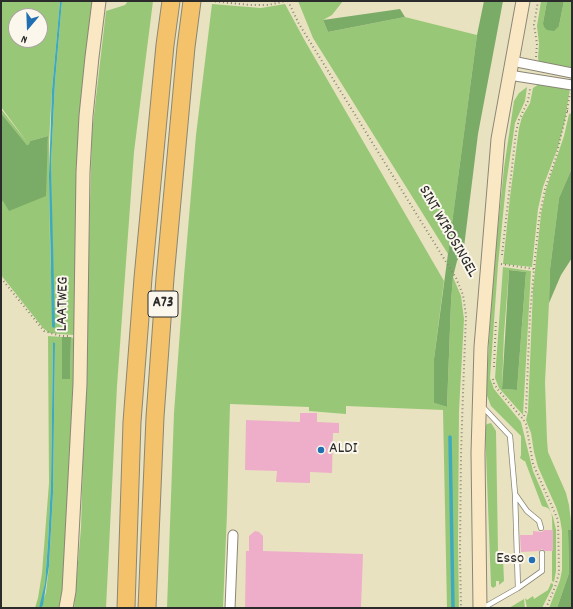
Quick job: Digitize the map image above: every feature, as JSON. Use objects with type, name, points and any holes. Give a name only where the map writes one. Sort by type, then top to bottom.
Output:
[{"type":"highway","name":"A73","points":[[126,608],[132,422],[144,262],[165,45],[171,1]]},
{"type":"highway","name":"A73","points":[[147,608],[155,417],[186,47],[192,1]]},
{"type":"main road","name":"LAATWEG","points":[[66,608],[69,592],[80,384],[83,172],[92,57],[99,1]]},
{"type":"main road","name":"SINT WIROSINGEL","points":[[480,608],[478,524],[481,347],[498,139],[523,1]]},
{"type":"street","points":[[512,61],[572,73]]},
{"type":"street","points":[[509,75],[572,85]]},
{"type":"street","points":[[230,608],[233,536]]},
{"type":"lane","points":[[479,403],[510,436],[515,494],[518,588]]},
{"type":"lane","points":[[515,494],[527,511],[539,521],[541,528]]},
{"type":"lane","points":[[483,608],[518,588],[542,571],[542,553]]},
{"type":"path","points":[[211,1],[250,5],[268,5],[287,1]]},
{"type":"path","name":"SINT WIROSINGEL","points":[[287,1],[299,24],[456,278],[463,295],[466,315],[460,553],[461,608]]},
{"type":"path","points":[[534,65],[537,44],[534,25],[538,1]]},
{"type":"path","name":"SINT WIROSINGEL","points":[[532,79],[528,101],[519,120],[516,132],[501,264],[534,269]]},
{"type":"path","points":[[524,419],[526,411],[530,321],[539,219],[545,189],[556,157],[572,85]]},
{"type":"path","points":[[567,111],[572,111]]},
{"type":"path","points":[[1,278],[44,331],[61,336],[80,336]]},
{"type":"path","points":[[493,370],[496,318]]},
{"type":"path","points":[[493,378],[494,384],[499,392],[524,419],[534,464],[558,520],[559,574],[546,608]]},
{"type":"green space","points":[[1,1],[60,1],[49,141],[50,246],[53,327],[51,163],[55,82],[62,1],[93,1],[75,334],[73,335],[49,333],[43,328],[1,275],[1,202],[46,168],[48,136],[30,141],[27,145],[1,113],[1,109],[27,142],[1,107]]},
{"type":"green space","points":[[128,1],[153,1],[134,152],[117,386],[106,608],[74,608],[81,528],[92,132],[106,11],[125,5]]},
{"type":"green space","points":[[298,1],[343,1],[332,15],[323,20],[328,32],[405,17],[477,35],[448,254],[313,38]]},
{"type":"green space","points":[[484,1],[503,1],[478,134],[464,247],[457,261],[453,277],[447,407],[434,403],[434,359],[477,35]]},
{"type":"green space","points":[[541,1],[547,1],[543,23],[559,26],[564,1],[572,1],[572,70],[542,64],[539,62],[537,26]]},
{"type":"green space","points":[[547,1],[564,1],[559,26],[554,31],[547,30],[543,23]]},
{"type":"green space","points":[[212,4],[261,8],[285,4],[444,281],[434,359],[434,403],[447,407],[453,277],[461,296],[464,319],[459,411],[459,608],[447,608],[443,410],[346,406],[346,414],[309,411],[309,407],[230,404],[223,608],[167,608],[174,413],[184,276],[196,135]]},
{"type":"green space","points":[[400,9],[405,17],[328,32],[323,20]]},
{"type":"green space","points":[[539,84],[570,88],[565,120],[558,147],[543,187],[538,209],[532,267],[503,264],[519,128],[522,117],[530,103],[533,88]]},
{"type":"green space","points":[[527,87],[525,101],[515,123],[506,185],[498,265],[490,378],[494,389],[521,422],[533,471],[551,511],[542,506],[525,461],[520,458],[521,436],[491,406],[486,393],[493,276],[504,168],[514,101],[519,93]]},
{"type":"green space","points":[[1,113],[27,145],[30,141],[48,136],[46,196],[9,211],[3,201],[1,202]]},
{"type":"green space","points":[[572,113],[572,168],[559,198],[550,269],[545,382],[548,452],[566,493],[572,530],[568,530],[569,573],[557,608],[549,608],[560,580],[562,570],[562,531],[556,507],[538,467],[531,433],[526,420],[528,411],[533,289],[541,214],[546,189],[564,136],[569,114]]},
{"type":"green space","points":[[572,168],[572,258],[561,275],[549,303],[550,269],[559,198]]},
{"type":"green space","points":[[503,267],[531,271],[523,415],[499,388],[495,378]],"holes":[[[509,270],[526,272],[517,390],[502,389],[504,334]]]},
{"type":"green space","points":[[509,270],[526,272],[517,390],[502,389]]},
{"type":"green space","points":[[48,336],[62,337],[62,379],[70,379],[71,337],[75,339],[74,390],[63,593],[59,608],[41,608],[46,592],[49,566],[53,493],[55,343],[53,342],[51,483],[48,543],[45,583],[41,604],[39,608],[35,608],[42,573],[49,483]]},
{"type":"green space","points":[[62,337],[71,337],[70,379],[62,379]]},
{"type":"green space","points":[[491,423],[496,431],[498,551],[503,557],[504,581],[499,585],[499,581],[496,581],[496,586],[493,588],[491,586],[485,427],[487,424]]},
{"type":"green space","points":[[551,513],[556,530],[556,571],[554,582],[552,581],[553,551]]},
{"type":"green space","points":[[568,530],[572,530],[572,608],[557,608],[569,573]]},
{"type":"green space","points":[[551,583],[553,586],[542,608],[527,608],[525,598],[527,600],[533,596],[534,599],[548,590]]},
{"type":"green space","points":[[524,599],[525,608],[509,608]]},
{"type":"water","points":[[60,1],[62,1],[55,82],[51,163],[55,327],[53,328],[49,176],[52,90]]},
{"type":"water","points":[[53,342],[55,343],[53,493],[49,566],[43,605],[39,608],[45,583],[48,543],[51,483]]},
{"type":"building","points":[[300,413],[317,413],[317,422],[339,423],[339,433],[333,433],[332,473],[310,472],[310,483],[276,482],[277,471],[245,470],[246,420],[300,422]]},
{"type":"building","points":[[544,530],[553,530],[553,551],[545,551],[542,549],[539,551],[521,552],[520,535],[533,535],[533,531],[542,532]]},
{"type":"building","points":[[255,531],[259,532],[263,536],[263,551],[363,554],[361,608],[245,608],[246,551],[249,551],[249,536]]},
{"type":"waterway","points":[[450,437],[453,608]]},
{"type":"place","name":"ALDI","points":[[321,450]]},
{"type":"place","name":"Esso","points":[[532,560]]}]
